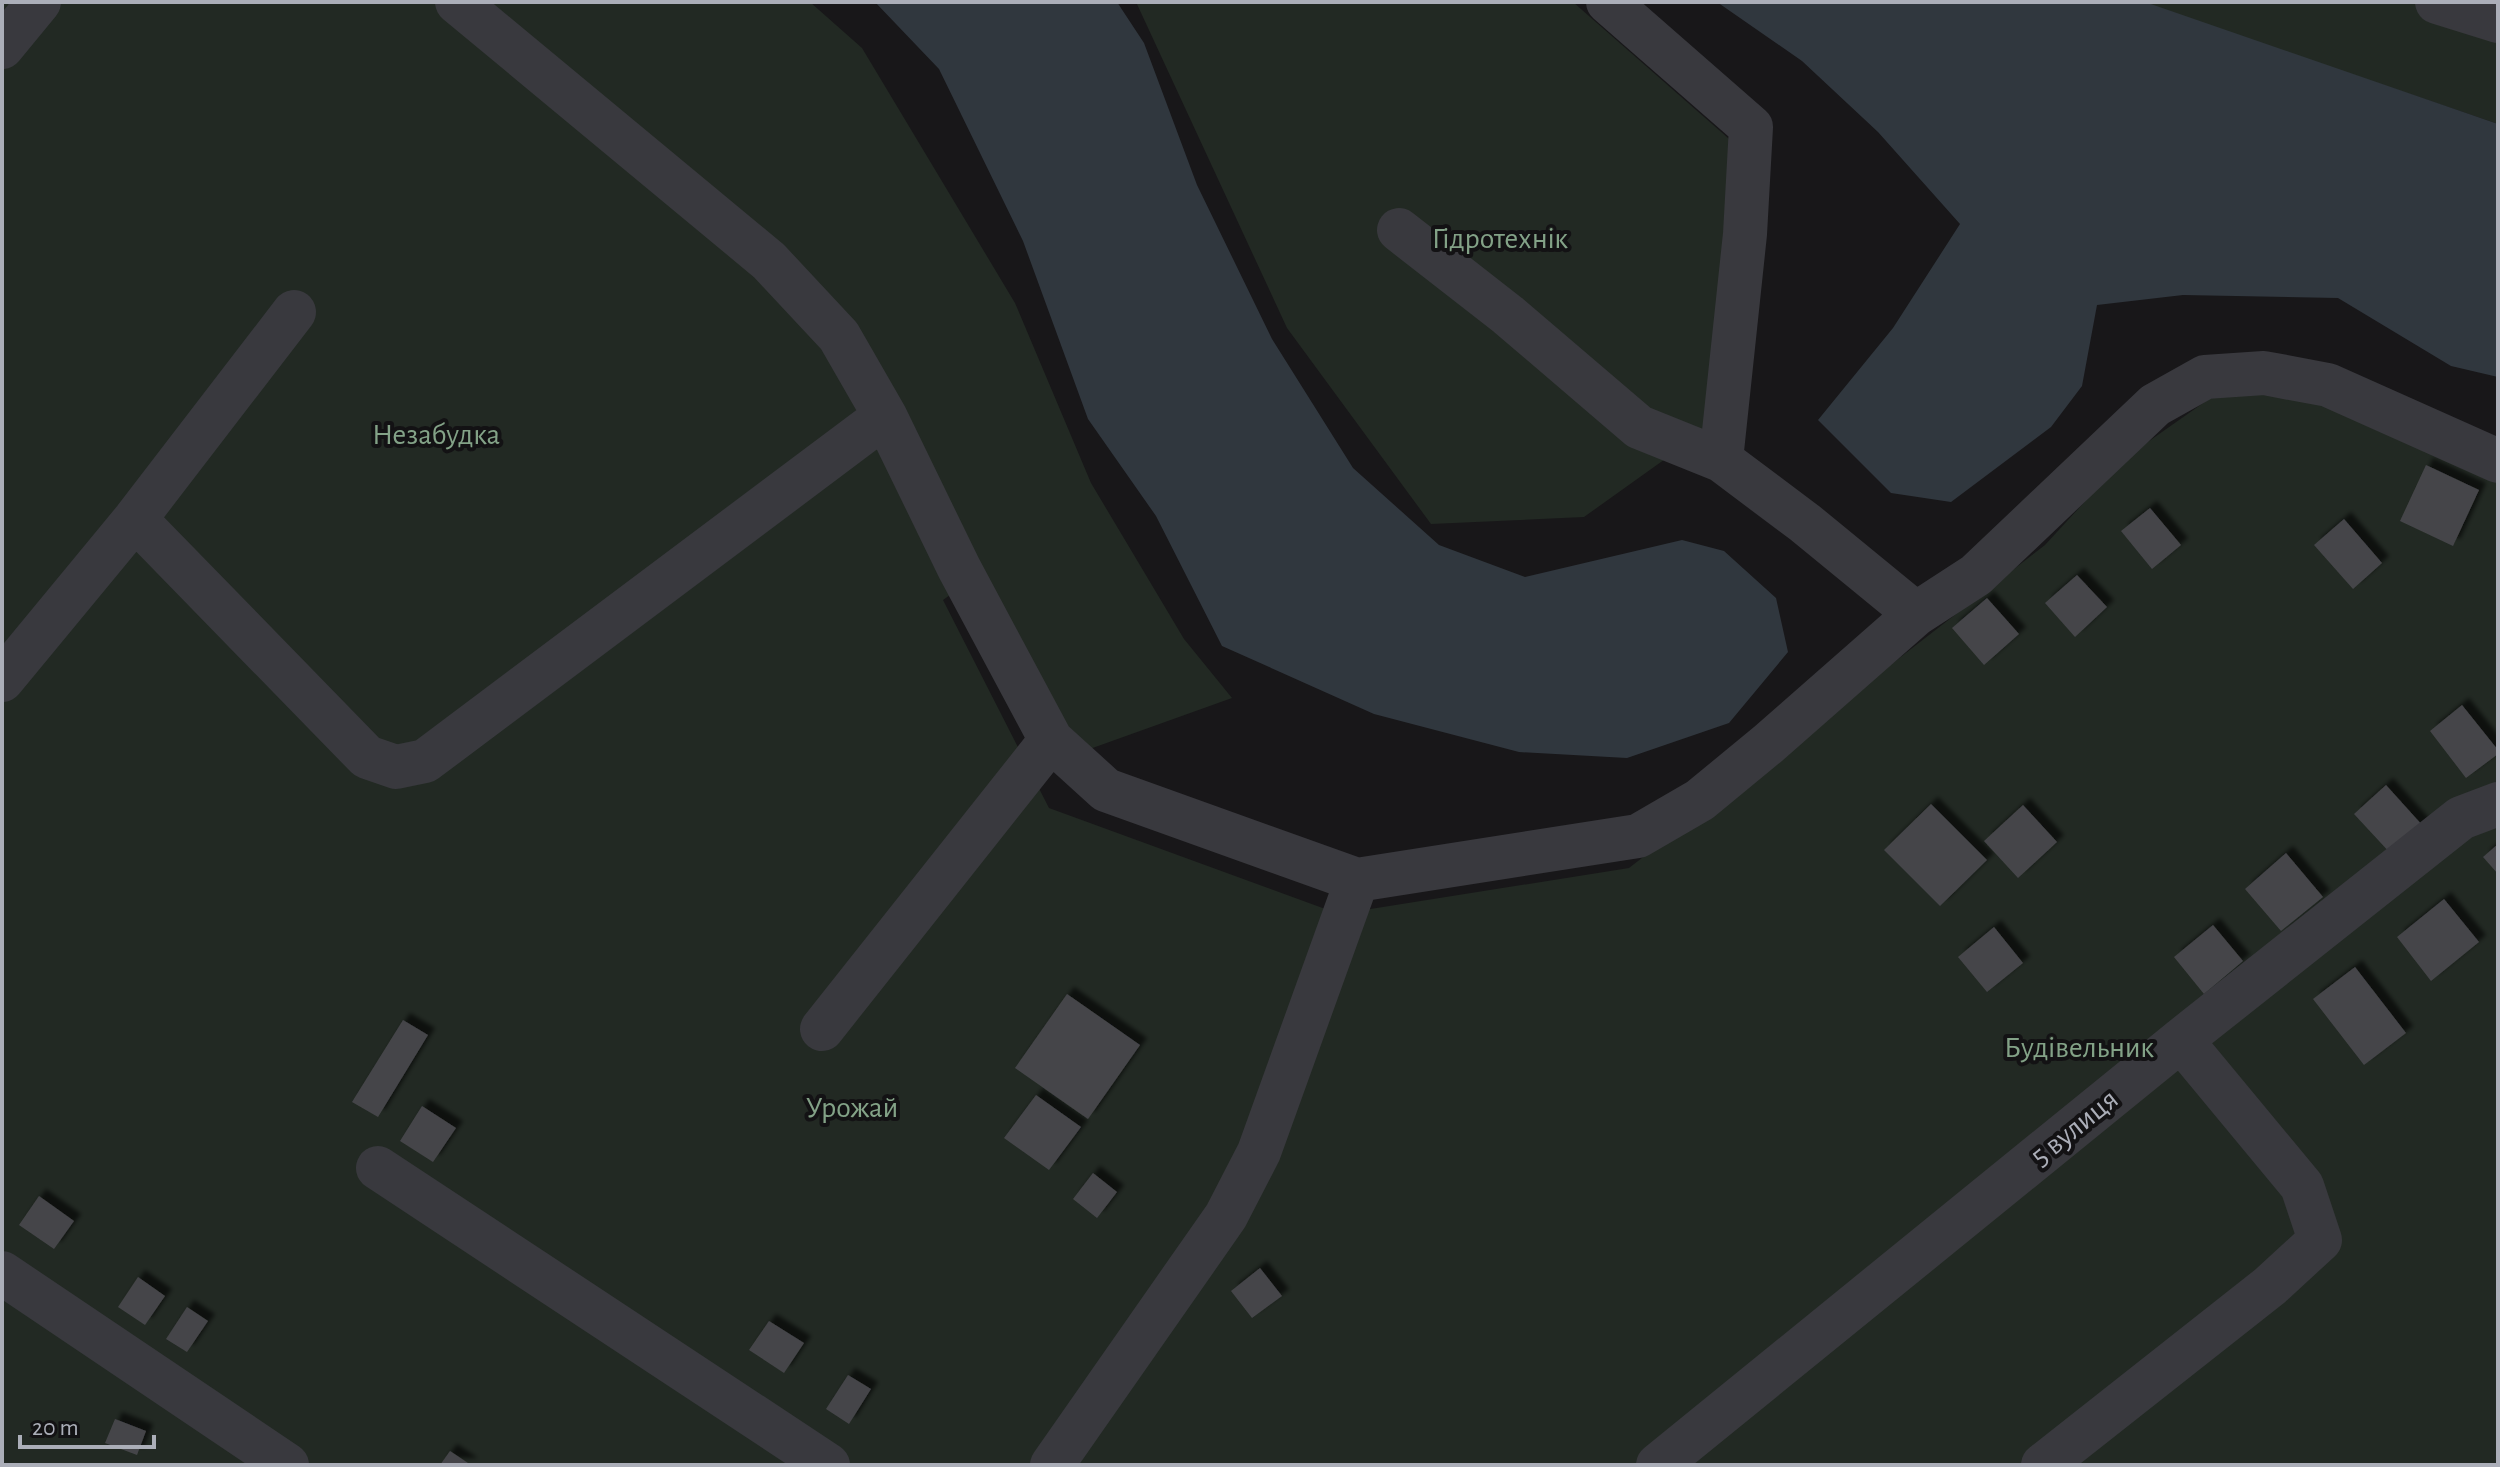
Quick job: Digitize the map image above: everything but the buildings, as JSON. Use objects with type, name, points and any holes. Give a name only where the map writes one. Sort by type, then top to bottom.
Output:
[{"type":"street","points":[[2,47],[39,2]]},
{"type":"street","points":[[457,2],[769,261],[839,336],[885,416],[959,568],[1051,740],[1106,790],[1357,880],[1638,836],[1700,800],[1916,614],[1976,575],[2155,405],[2205,377],[2264,373],[2328,385],[2498,461]]},
{"type":"street","points":[[1608,2],[1751,127],[1745,234],[1721,460]]},
{"type":"street","points":[[2437,2],[2498,21]]},
{"type":"street","points":[[1399,230],[1508,315],[1639,427],[1721,460],[1805,523],[1916,614]]},
{"type":"street","points":[[2,680],[135,519],[294,312]]},
{"type":"street","points":[[135,519],[367,757],[396,767],[425,761],[885,416]]},
{"type":"street","points":[[822,1029],[1051,740]]},
{"type":"street","name":"5 вулиця","points":[[1658,1465],[2181,1040],[2461,818],[2498,804]]},
{"type":"street","points":[[1052,1465],[1233,1203],[1259,1152],[1357,880]]},
{"type":"street","points":[[2043,1465],[2270,1286],[2320,1240],[2302,1186],[2181,1040]]},
{"type":"street","points":[[378,1168],[828,1465]]},
{"type":"street","points":[[2,1273],[287,1465]]},
{"type":"green space","points":[[2,2],[810,2],[862,48],[1015,303],[1091,483],[1184,639],[1232,698],[1073,755],[978,575],[943,600],[1049,808],[1339,914],[1629,868],[2045,545],[2125,458],[2226,387],[2330,403],[2498,480],[2498,1465],[2,1465]]},
{"type":"green space","name":"Гідротехнік","points":[[1136,2],[1573,2],[1736,145],[1710,427],[1584,517],[1431,524],[1287,328]]},
{"type":"green space","points":[[2145,2],[2498,2],[2498,124],[2150,6]]},
{"type":"shaded area","points":[[875,2],[1117,2],[1144,43],[1197,185],[1272,339],[1353,468],[1439,545],[1525,577],[1682,540],[1724,551],[1776,598],[1788,652],[1729,723],[1627,758],[1519,752],[1374,714],[1222,646],[1156,516],[1088,419],[1023,241],[939,69]]},
{"type":"shaded area","points":[[1717,2],[2145,2],[2498,124],[2498,377],[2451,366],[2338,298],[2183,295],[2097,305],[2082,386],[2051,427],[1951,502],[1891,493],[1818,420],[1893,328],[1960,224],[1878,132],[1802,61]]},
{"type":"park label","name":"Незабудка","points":[[436,434]]},
{"type":"park label","name":"Будівельник","points":[[2079,1047]]},
{"type":"park label","name":"Урожай","points":[[852,1107]]}]
